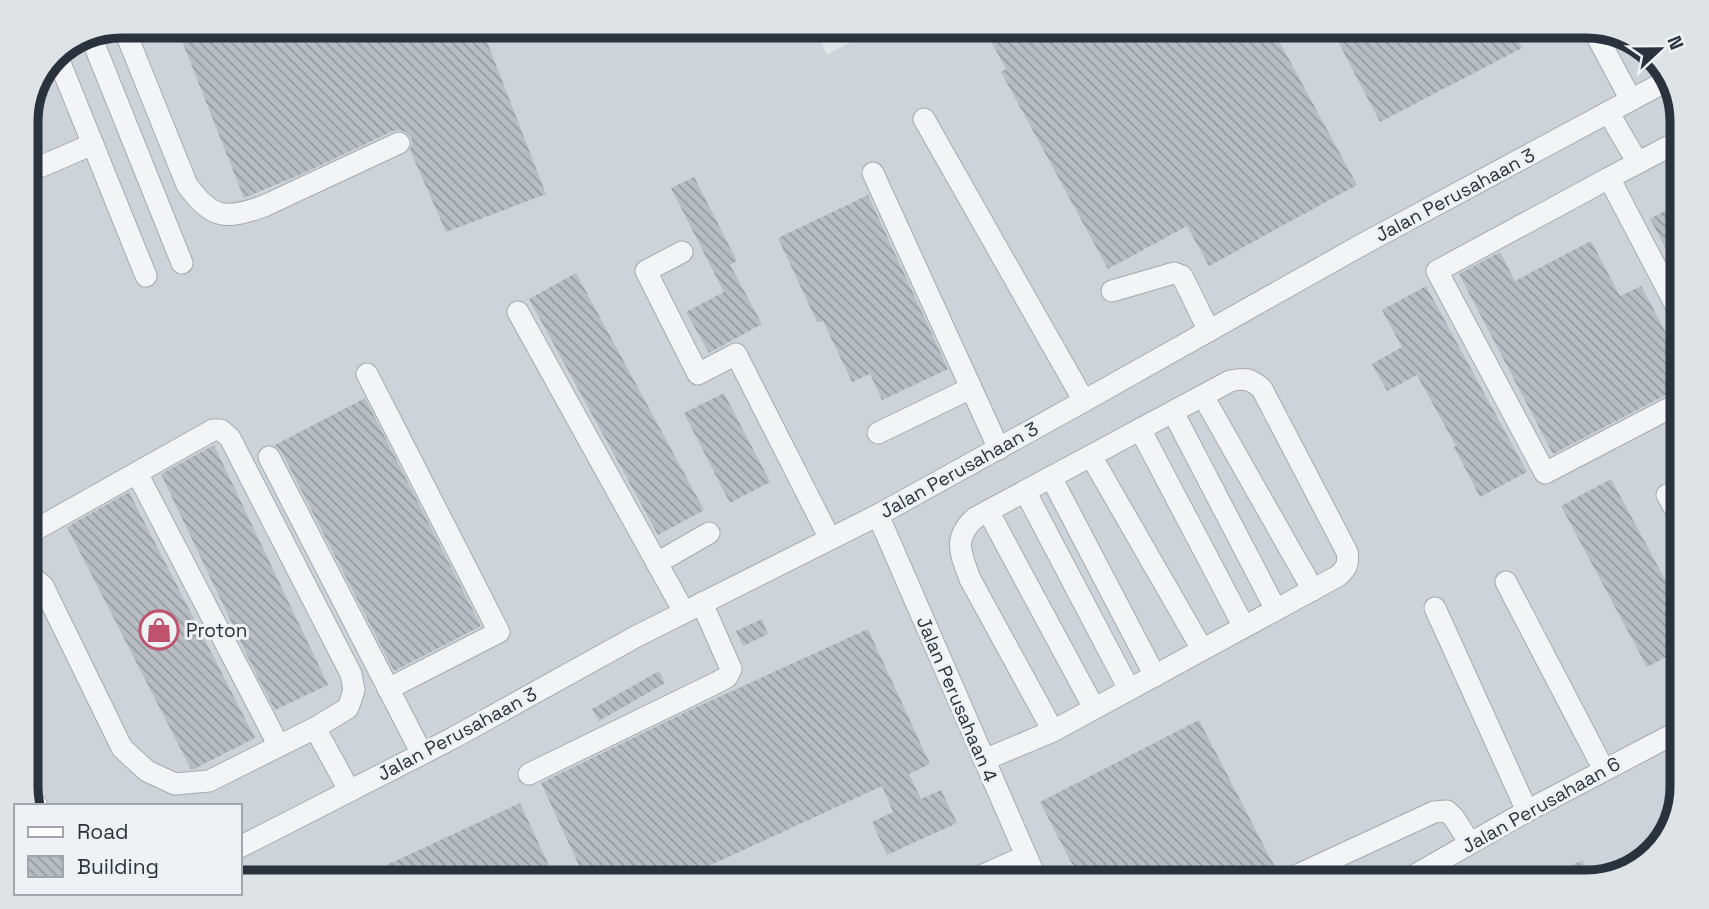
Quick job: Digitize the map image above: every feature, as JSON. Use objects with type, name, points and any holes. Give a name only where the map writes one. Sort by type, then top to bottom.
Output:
[{"type":"street","points":[[128,39],[187,185],[198,200],[212,212],[228,215],[264,206],[400,143]]},
{"type":"street","points":[[1599,40],[1631,100]]},
{"type":"street","points":[[94,44],[182,263]]},
{"type":"street","points":[[61,65],[146,276]]},
{"type":"street","name":"Jalan Perusahaan 3","points":[[242,846],[422,754],[637,636],[878,515],[1365,243],[1661,84]]},
{"type":"street","points":[[42,166],[121,112]]},
{"type":"street","points":[[1608,112],[1638,163]]},
{"type":"street","points":[[924,119],[1084,401]]},
{"type":"street","points":[[1670,146],[1437,271],[1545,473],[1670,408]]},
{"type":"street","points":[[873,173],[999,449]]},
{"type":"street","points":[[1609,178],[1670,295]]},
{"type":"street","points":[[682,252],[646,271],[698,374],[736,355],[830,539]]},
{"type":"street","points":[[1112,291],[1174,273],[1182,276],[1209,331]]},
{"type":"street","points":[[518,312],[657,563],[693,608],[731,669],[727,677],[716,684],[529,774]]},
{"type":"street","points":[[366,374],[499,632],[388,689]]},
{"type":"street","points":[[984,760],[1053,731],[1313,590],[1346,569],[1349,561],[1347,552],[1262,389],[1254,382],[1244,378],[1230,381],[975,518],[965,527],[960,541],[970,579],[1053,731]]},
{"type":"street","points":[[878,433],[971,388]]},
{"type":"street","points":[[1203,396],[1313,590]]},
{"type":"street","points":[[1173,412],[1276,610]]},
{"type":"street","points":[[1140,429],[1244,627]]},
{"type":"street","points":[[39,529],[213,430],[221,430],[230,438],[351,674],[354,690],[348,708],[315,728],[209,781],[175,784],[147,771],[122,747],[39,583]]},
{"type":"street","points":[[1091,456],[1202,649]]},
{"type":"street","points":[[269,457],[422,754]]},
{"type":"street","points":[[137,472],[279,746]]},
{"type":"street","points":[[1051,477],[1155,676]]},
{"type":"street","points":[[1025,491],[1129,689]]},
{"type":"street","points":[[1667,495],[1671,501]]},
{"type":"street","points":[[988,511],[1094,708]]},
{"type":"street","name":"Jalan Perusahaan 4","points":[[878,515],[1032,870]]},
{"type":"street","points":[[657,563],[709,533]]},
{"type":"street","points":[[1506,582],[1604,771]]},
{"type":"street","points":[[1435,608],[1527,811]]},
{"type":"street","points":[[315,728],[349,790]]},
{"type":"street","name":"Jalan Perusahaan 6","points":[[1424,870],[1527,811],[1671,735]]},
{"type":"street","points":[[1308,870],[1434,812],[1447,811],[1470,844]]},
{"type":"street","points":[[994,870],[1026,856]]},
{"type":"shaded area","points":[[122,39],[820,39],[827,55],[856,39],[1587,39],[1604,40],[1625,48],[1625,84],[1661,84],[1670,116],[1671,787],[1662,824],[1646,846],[1619,864],[1598,870],[242,870],[242,804],[40,804],[39,116],[45,90],[63,63],[90,45],[105,40]]},
{"type":"building","points":[[181,39],[486,39],[546,194],[446,232],[410,150],[411,137],[399,130],[244,198]]},
{"type":"building","points":[[990,39],[1278,39],[1357,185],[1209,266],[1187,226],[1108,269],[1001,72],[1006,69]]},
{"type":"building","points":[[1337,39],[1517,39],[1522,48],[1380,122]]},
{"type":"building","points":[[694,177],[737,261],[730,265],[762,324],[709,353],[686,312],[724,292],[671,188]]},
{"type":"building","points":[[868,195],[948,369],[882,400],[870,374],[852,382],[823,321],[817,322],[778,238]]},
{"type":"building","points":[[1670,208],[1670,257],[1650,219]]},
{"type":"building","points":[[1591,241],[1620,296],[1641,286],[1670,341],[1670,392],[1553,454],[1459,274],[1500,252],[1515,281]]},
{"type":"building","points":[[576,273],[704,510],[658,535],[529,299]]},
{"type":"building","points":[[1426,286],[1527,472],[1480,497],[1417,375],[1387,391],[1372,364],[1402,347],[1382,310]]},
{"type":"building","points":[[724,393],[770,482],[730,503],[684,413]]},
{"type":"building","points":[[365,398],[481,626],[394,671],[281,451],[275,445]]},
{"type":"building","points":[[214,445],[328,685],[275,710],[161,474]]},
{"type":"building","points":[[1611,479],[1671,590],[1671,654],[1647,667],[1561,506]]},
{"type":"building","name":"Proton","points":[[129,492],[255,738],[194,769],[191,769],[67,527]]},
{"type":"building","points":[[762,619],[768,634],[743,646],[736,631]]},
{"type":"building","points":[[868,629],[930,764],[909,774],[921,799],[941,790],[957,823],[887,855],[872,822],[893,812],[882,786],[700,870],[581,870],[541,783],[688,711]]},
{"type":"building","points":[[659,671],[665,683],[599,721],[592,709]]},
{"type":"building","points":[[1199,720],[1276,870],[1075,870],[1040,802]]},
{"type":"building","points":[[520,803],[551,870],[376,870]]},
{"type":"building","points":[[1582,860],[1587,870],[1587,870],[1564,870]]},
{"type":"place","name":"Proton","points":[[159,630]]}]
